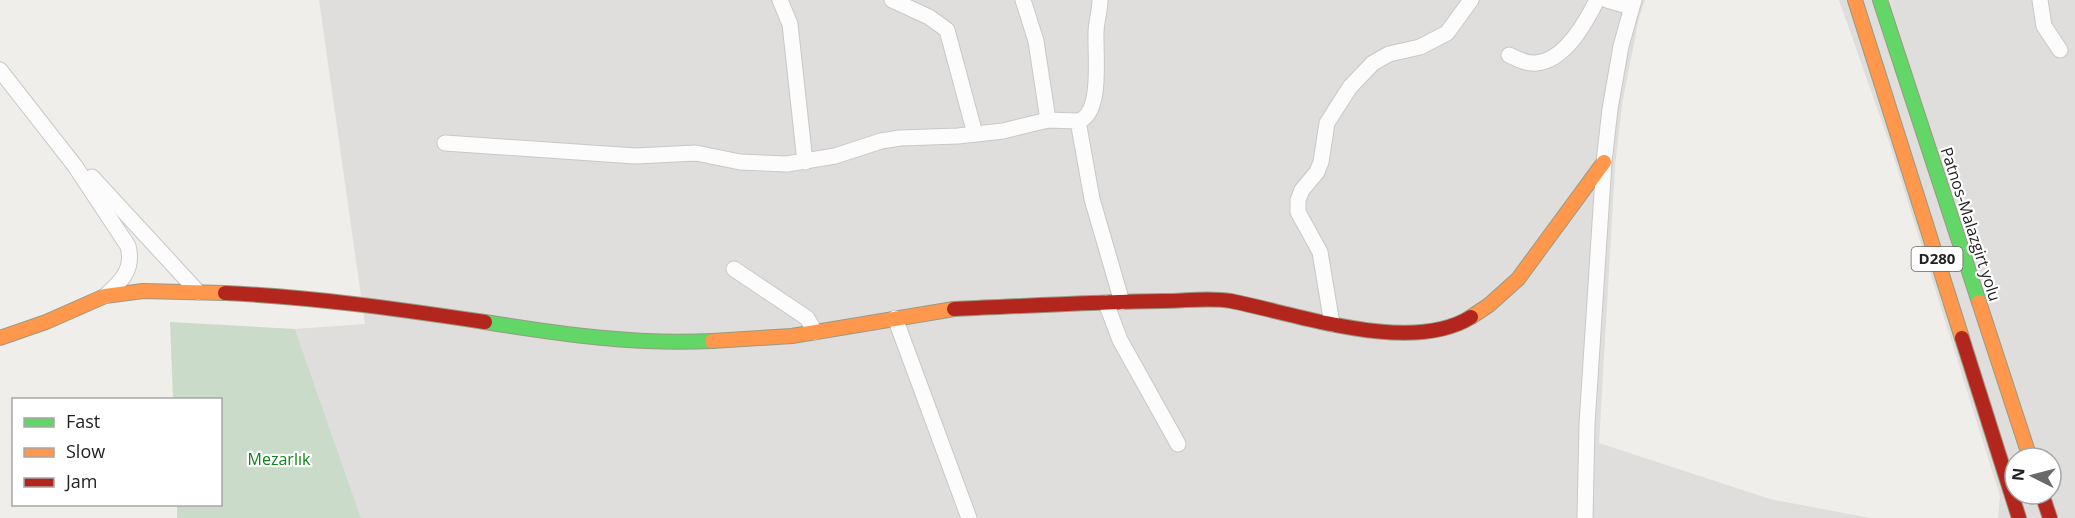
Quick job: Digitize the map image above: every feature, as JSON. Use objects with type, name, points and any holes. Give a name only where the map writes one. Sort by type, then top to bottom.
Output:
[{"type":"street","points":[[780,0],[790,24],[805,162]]},
{"type":"street","points":[[892,0],[929,16],[947,30],[975,134]]},
{"type":"street","points":[[1023,0],[1036,41],[1048,120]]},
{"type":"street","points":[[446,143],[635,156],[696,153],[754,164],[787,164],[852,152],[891,140],[975,134],[1048,120],[1078,121],[1088,115],[1094,96],[1096,32],[1100,0]]},
{"type":"street","points":[[1332,324],[1320,252],[1298,212],[1298,200],[1302,190],[1317,172],[1321,162],[1327,123],[1350,87],[1373,63],[1389,54],[1420,46],[1447,33],[1471,0]]},
{"type":"street","points":[[1509,55],[1536,63],[1549,59],[1570,43],[1584,26],[1597,0]]},
{"type":"street","points":[[1585,518],[1587,424],[1604,162],[1612,99],[1633,4],[1606,0]]},
{"type":"street","name":"D280","points":[[1855,0],[2019,518]]},
{"type":"street","name":"Patnos-Malazgirt yolu","points":[[1880,0],[2026,446]]},
{"type":"street","points":[[2040,0],[2044,26],[2060,50]]},
{"type":"street","points":[[0,70],[47,129],[113,221],[128,246],[131,256],[128,272],[121,282],[105,296]]},
{"type":"street","points":[[1078,121],[1092,199],[1122,302]]},
{"type":"street","points":[[47,129],[198,292]]},
{"type":"street","points":[[0,349],[4,337],[46,322],[105,296],[143,291],[289,296],[378,306],[561,334],[675,344],[815,332],[945,309],[1122,302],[1228,300],[1332,324],[1387,332],[1443,329],[1464,321],[1489,305],[1518,279],[1604,162]]},
{"type":"street","points":[[734,269],[807,318],[815,332]]},
{"type":"street","points":[[1106,303],[1120,340],[1178,444]]},
{"type":"street","points":[[895,318],[969,518]]},
{"type":"shaded area","points":[[319,0],[1645,0],[1639,18],[1622,104],[1615,167],[1599,443],[1770,499],[1870,518],[361,518],[295,329],[365,324]]},
{"type":"shaded area","points":[[1839,0],[2075,0],[2075,518],[1998,518],[2000,496],[1890,145]]},
{"type":"green space","name":"Mezarlık","points":[[170,322],[295,329],[361,518],[177,518],[177,506],[222,506],[222,398],[173,398]]},
{"type":"traffic: fast","points":[[1880,0],[1979,302]]},
{"type":"traffic: fast","points":[[485,322],[627,340],[712,341]]},
{"type":"traffic: slow","points":[[1855,0],[1962,338]]},
{"type":"traffic: slow","points":[[1471,317],[1489,305],[1518,279],[1604,162]]},
{"type":"traffic: slow","points":[[0,338],[46,322],[105,296],[143,291],[225,293]]},
{"type":"traffic: slow","points":[[1979,302],[2026,446]]},
{"type":"traffic: slow","points":[[712,341],[792,336],[954,309]]},
{"type":"traffic: jam","points":[[225,293],[388,308],[485,322]]},
{"type":"traffic: jam","points":[[954,309],[1215,299],[1320,322],[1386,332],[1417,332],[1446,328],[1471,317]]},
{"type":"traffic: jam","points":[[1962,338],[2019,518]]},
{"type":"traffic: jam","points":[[2046,506],[2050,518]]}]
